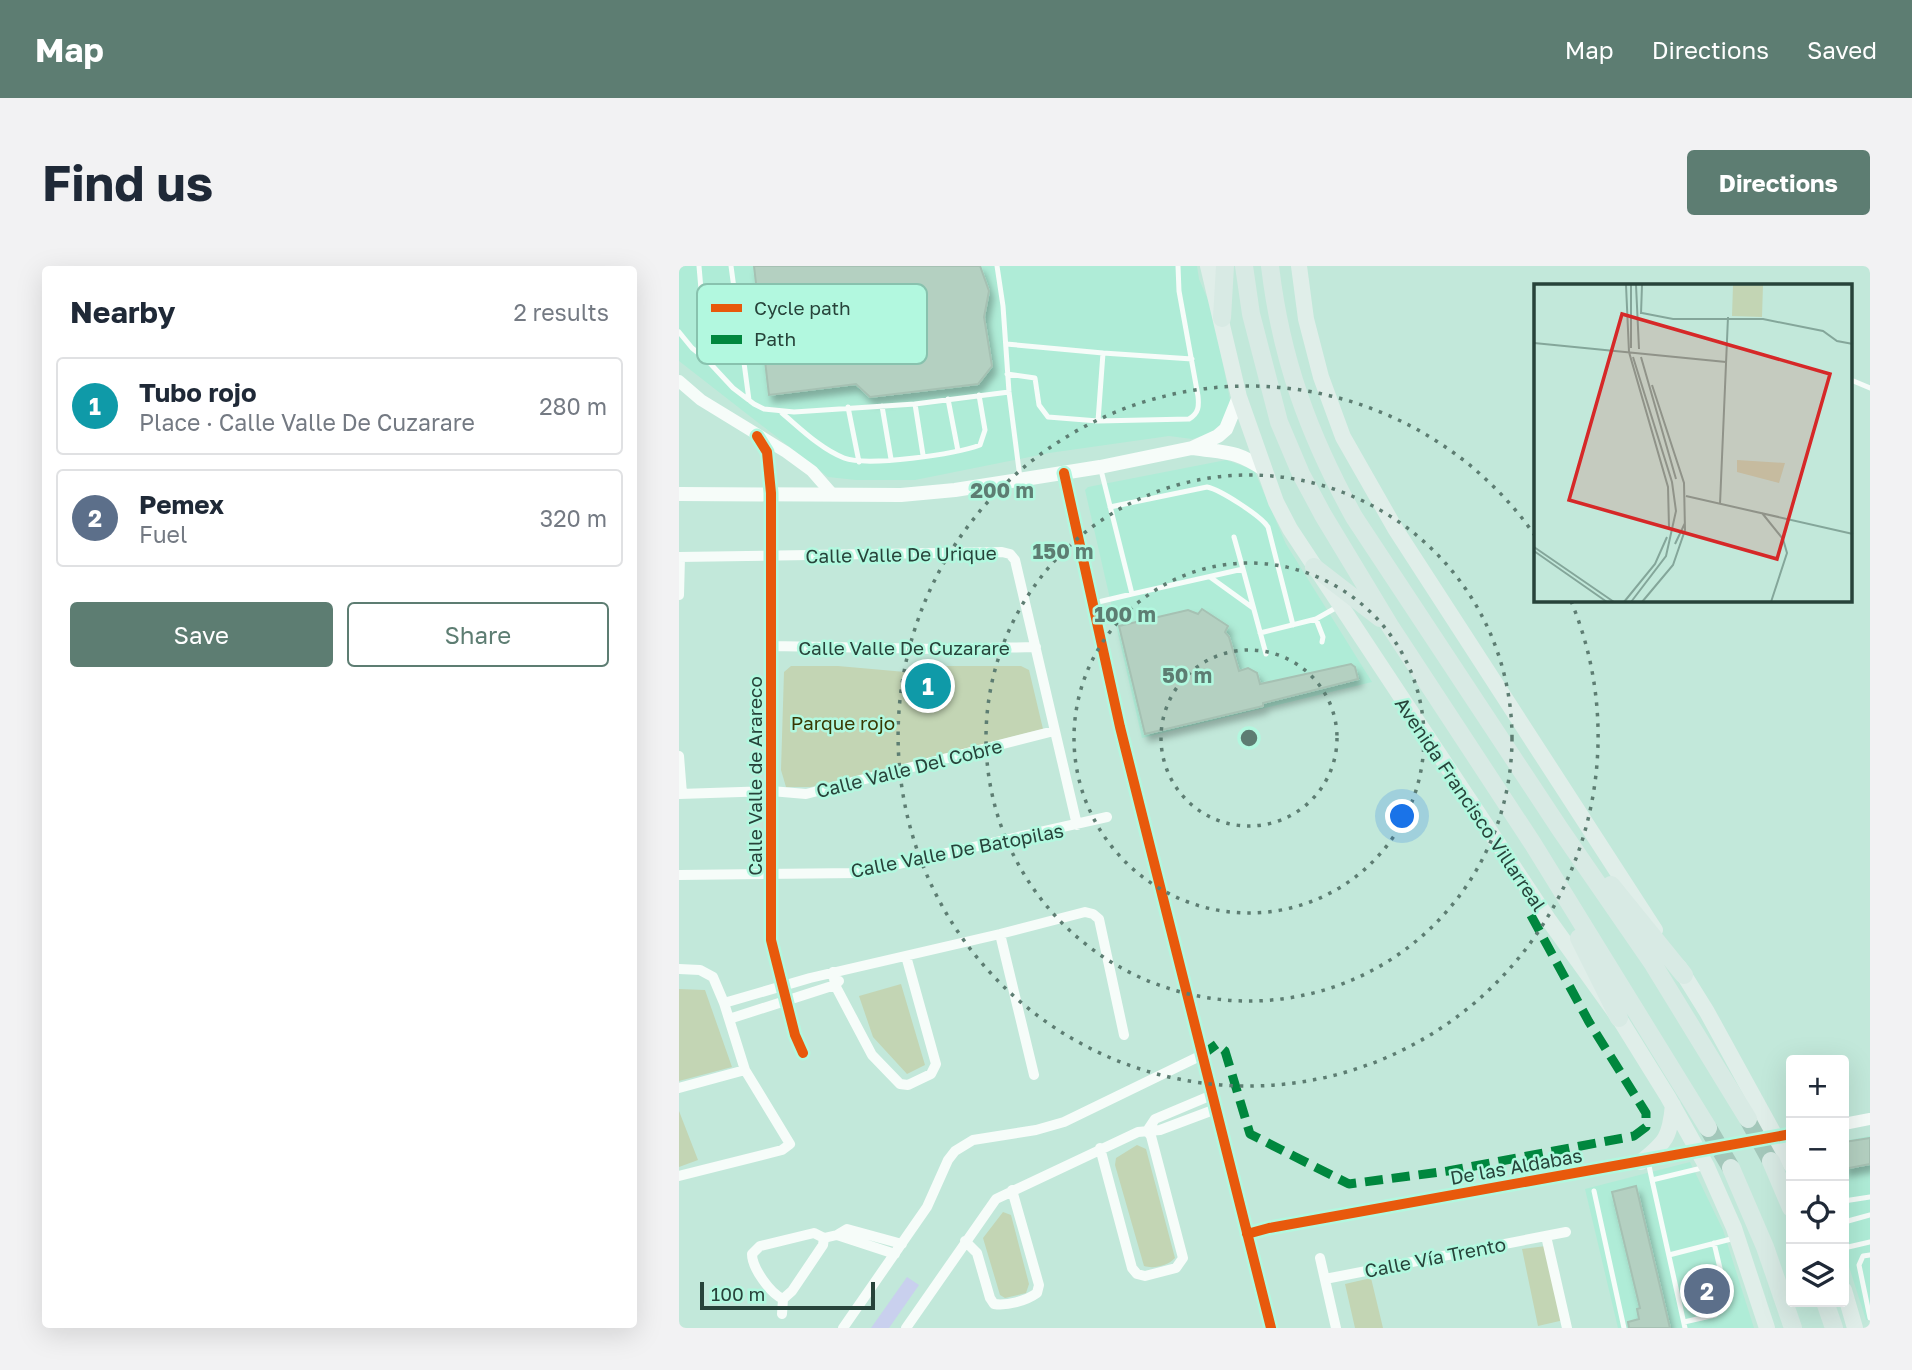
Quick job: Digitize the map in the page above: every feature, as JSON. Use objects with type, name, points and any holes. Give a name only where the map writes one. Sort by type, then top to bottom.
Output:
[{"type":"highway","points":[[1222,318],[1225,266]]},
{"type":"highway","name":"Avenida Francisco Villarreal","points":[[1244,266],[1256,336],[1279,422],[1301,474],[1323,515],[1391,626],[1533,844],[1708,1128]]},
{"type":"highway","points":[[1270,266],[1289,366],[1306,420],[1327,468],[1354,517],[1560,829],[1653,964],[1748,1119]]},
{"type":"highway","points":[[1314,567],[1391,626]]},
{"type":"highway","points":[[1560,829],[1614,888],[1684,975]]},
{"type":"highway","points":[[1533,844],[1619,1018]]},
{"type":"highway","points":[[1771,1161],[1786,1196]]},
{"type":"highway","points":[[1731,1168],[1765,1247],[1793,1328]]},
{"type":"highway","points":[[1827,1307],[1833,1328]]},
{"type":"main road","name":"Avenida Francisco Villarreal","points":[[1208,266],[1239,397],[1276,502],[1339,606],[1548,919],[1619,1018],[1673,1105],[1703,1159],[1738,1238],[1767,1328]]},
{"type":"main road","points":[[1299,266],[1306,320],[1321,377],[1343,438],[1368,485],[1784,1135]]},
{"type":"main road","points":[[679,494],[925,493],[1100,467],[1192,448],[1218,436],[1226,429],[1239,397]]},
{"type":"main road","points":[[1192,448],[1233,452],[1265,470]]},
{"type":"main road","points":[[1645,1161],[1665,1142],[1671,1129],[1673,1105]]},
{"type":"main road","points":[[1849,1307],[1855,1328]]},
{"type":"street","points":[[679,381],[701,400],[812,471],[833,495]]},
{"type":"street","points":[[757,436],[767,452],[771,494]]},
{"type":"street","points":[[1063,473],[1120,727],[1272,1328]]},
{"type":"street","name":"Calle Valle de Arareco","points":[[771,494],[771,940],[803,1053]]},
{"type":"street","name":"Calle Valle De Urique","points":[[680,557],[1006,553],[1015,561],[1077,825]]},
{"type":"street","points":[[679,595],[680,557]]},
{"type":"street","name":"Calle Valle De Cuzarare","points":[[771,646],[938,649],[1036,647]]},
{"type":"street","name":"Calle Valle Del Cobre","points":[[681,794],[771,791],[806,794],[1053,731]]},
{"type":"street","points":[[679,756],[681,794]]},
{"type":"street","name":"Calle Valle De Batopilas","points":[[679,875],[858,873],[1107,817]]},
{"type":"street","points":[[724,1003],[833,972],[1085,912],[1098,919],[1124,1035]]},
{"type":"street","points":[[1000,934],[1034,1076]]},
{"type":"street","points":[[833,972],[835,985],[872,1055],[900,1084],[908,1085],[931,1074],[936,1064],[906,956]]},
{"type":"street","points":[[679,969],[705,972],[713,977],[745,1070],[790,1144],[782,1150],[679,1176]]},
{"type":"street","points":[[729,1019],[835,985],[847,970]]},
{"type":"street","points":[[843,1328],[927,1207],[948,1160],[964,1144],[1064,1122],[1202,1055]]},
{"type":"street","points":[[679,1088],[745,1070]]},
{"type":"street","points":[[1147,1130],[1155,1119],[1212,1095]]},
{"type":"street","points":[[906,1328],[996,1199],[1138,1132],[1160,1130],[1216,1109]]},
{"type":"street","points":[[1849,1123],[1870,1119]]},
{"type":"street","points":[[1100,1149],[1132,1268],[1137,1274],[1145,1276],[1177,1268],[1183,1258],[1151,1136],[1147,1130]]},
{"type":"street","name":"De las Aldabas","points":[[1247,1234],[1645,1161],[1703,1159],[1784,1135]]},
{"type":"street","points":[[965,1241],[978,1253],[993,1304],[1001,1305],[1021,1300],[1037,1293],[1038,1285],[1012,1190]]},
{"type":"street","points":[[824,1238],[837,1235],[846,1229],[898,1249]]},
{"type":"street","points":[[783,1299],[775,1295],[748,1252],[760,1246],[814,1233],[824,1238]]},
{"type":"street","name":"Calle Vía Trento","points":[[1325,1279],[1566,1233]]},
{"type":"street","points":[[1546,1236],[1567,1328]]},
{"type":"street","points":[[782,1314],[783,1299],[792,1291],[823,1245],[824,1238]]},
{"type":"street","points":[[1320,1258],[1336,1328]]},
{"type":"street","points":[[1756,1328],[1760,1301]]},
{"type":"lane","points":[[699,266],[701,284]]},
{"type":"lane","points":[[731,266],[733,284]]},
{"type":"lane","points":[[997,266],[1020,479]]},
{"type":"lane","points":[[1007,374],[1035,378],[1039,405],[1048,417],[1098,421],[1189,419],[1199,405],[1179,291],[1178,266]]},
{"type":"lane","points":[[679,332],[697,352]]},
{"type":"lane","points":[[1006,344],[1192,359]]},
{"type":"lane","points":[[1098,421],[1103,353]]},
{"type":"lane","points":[[711,364],[733,388],[749,400],[764,409],[782,412],[915,404],[1009,393]]},
{"type":"lane","points":[[744,364],[749,400]]},
{"type":"lane","points":[[1853,381],[1870,388]]},
{"type":"lane","points":[[782,412],[832,452],[859,462],[958,451],[980,445],[985,430],[979,395]]},
{"type":"lane","points":[[948,399],[958,451]]},
{"type":"lane","points":[[915,404],[923,455]]},
{"type":"lane","points":[[882,406],[891,459]]},
{"type":"lane","points":[[848,408],[859,462]]},
{"type":"lane","points":[[1100,467],[1132,593]]},
{"type":"lane","points":[[1110,507],[1207,488],[1213,488],[1234,501],[1265,522],[1268,527],[1293,625]]},
{"type":"lane","points":[[1234,537],[1266,654]]},
{"type":"lane","points":[[1093,603],[1243,569]]},
{"type":"lane","points":[[1210,577],[1253,608]]},
{"type":"lane","points":[[1259,633],[1316,619],[1339,606]]},
{"type":"lane","points":[[1316,619],[1323,637],[1322,642]]},
{"type":"lane","points":[[1652,1180],[1703,1159]]},
{"type":"lane","points":[[1645,1161],[1652,1180],[1684,1325],[1715,1315],[1728,1303],[1714,1243]]},
{"type":"lane","points":[[1594,1191],[1624,1328]]},
{"type":"lane","points":[[1849,1200],[1870,1197]]},
{"type":"lane","points":[[1849,1221],[1870,1215]]},
{"type":"lane","points":[[1668,1255],[1738,1238]]},
{"type":"lane","points":[[1849,1247],[1870,1242]]},
{"type":"lane","points":[[1870,1255],[1863,1256],[1859,1265],[1870,1318]]},
{"type":"shaded area","points":[[679,266],[1197,266],[1199,279],[1212,309],[1230,400],[1220,425],[1209,434],[1192,439],[1169,436],[1049,453],[915,480],[856,480],[828,477],[679,361]]},
{"type":"shaded area","points":[[1226,460],[1254,470],[1286,544],[1372,682],[1142,738],[1085,490],[1088,487]]},
{"type":"shaded area","points":[[1870,1136],[1870,1319],[1866,1320],[1849,1267],[1849,1140]]},
{"type":"shaded area","points":[[1690,1162],[1723,1230],[1754,1328],[1618,1328],[1585,1189]]},
{"type":"green space","name":"Parque rojo","points":[[791,666],[838,666],[928,674],[945,666],[1021,666],[1029,670],[1043,729],[811,787],[786,787],[781,770],[784,672]]},
{"type":"green space","points":[[901,984],[925,1065],[907,1074],[873,1037],[859,996]]},
{"type":"green space","points":[[679,989],[705,990],[732,1067],[679,1081]]},
{"type":"green space","points":[[679,1111],[698,1160],[679,1167]]},
{"type":"green space","points":[[1137,1145],[1146,1149],[1175,1258],[1156,1267],[1144,1266],[1115,1165],[1116,1158]]},
{"type":"green space","points":[[1003,1212],[1011,1215],[1029,1284],[1026,1293],[1005,1298],[1000,1295],[983,1238]]},
{"type":"green space","points":[[1546,1246],[1564,1320],[1538,1326],[1522,1249]]},
{"type":"green space","points":[[1371,1278],[1383,1328],[1355,1328],[1345,1284]]},
{"type":"water","points":[[907,1277],[919,1285],[889,1328],[871,1328]]},
{"type":"building","points":[[754,266],[980,266],[989,291],[984,317],[992,366],[978,384],[870,397],[856,384],[769,395],[765,364],[927,364],[927,284],[756,284]]},
{"type":"building","points":[[1202,609],[1228,626],[1225,632],[1239,671],[1248,668],[1257,673],[1260,684],[1351,664],[1355,667],[1358,679],[1263,703],[1263,706],[1145,734],[1119,626],[1188,610],[1198,614]]},
{"type":"building","points":[[928,674],[940,690],[929,696],[916,682]]},
{"type":"building","points":[[1870,1138],[1870,1164],[1849,1168],[1849,1141]]},
{"type":"building","points":[[1636,1186],[1670,1328],[1629,1328],[1628,1322],[1639,1319],[1637,1309],[1640,1308],[1612,1192]]},
{"type":"tunnel","points":[[1748,1119],[1771,1161]]},
{"type":"tunnel","points":[[1708,1128],[1731,1168]]},
{"type":"marked path","points":[[1202,1055],[1217,1044],[1225,1051],[1250,1134],[1349,1184],[1448,1171],[1634,1136],[1646,1127],[1646,1113],[1589,1022],[1528,910]]},
{"type":"cycle path","points":[[757,436],[767,452],[771,493],[771,940],[795,1035],[803,1053]]},
{"type":"cycle path","points":[[1064,473],[1120,727],[1271,1328]]},
{"type":"cycle path","points":[[1247,1234],[1786,1135]]},
{"type":"place","name":"Tubo rojo","points":[[928,686]]},
{"type":"place","name":"Pemex","points":[[1707,1291]]}]
